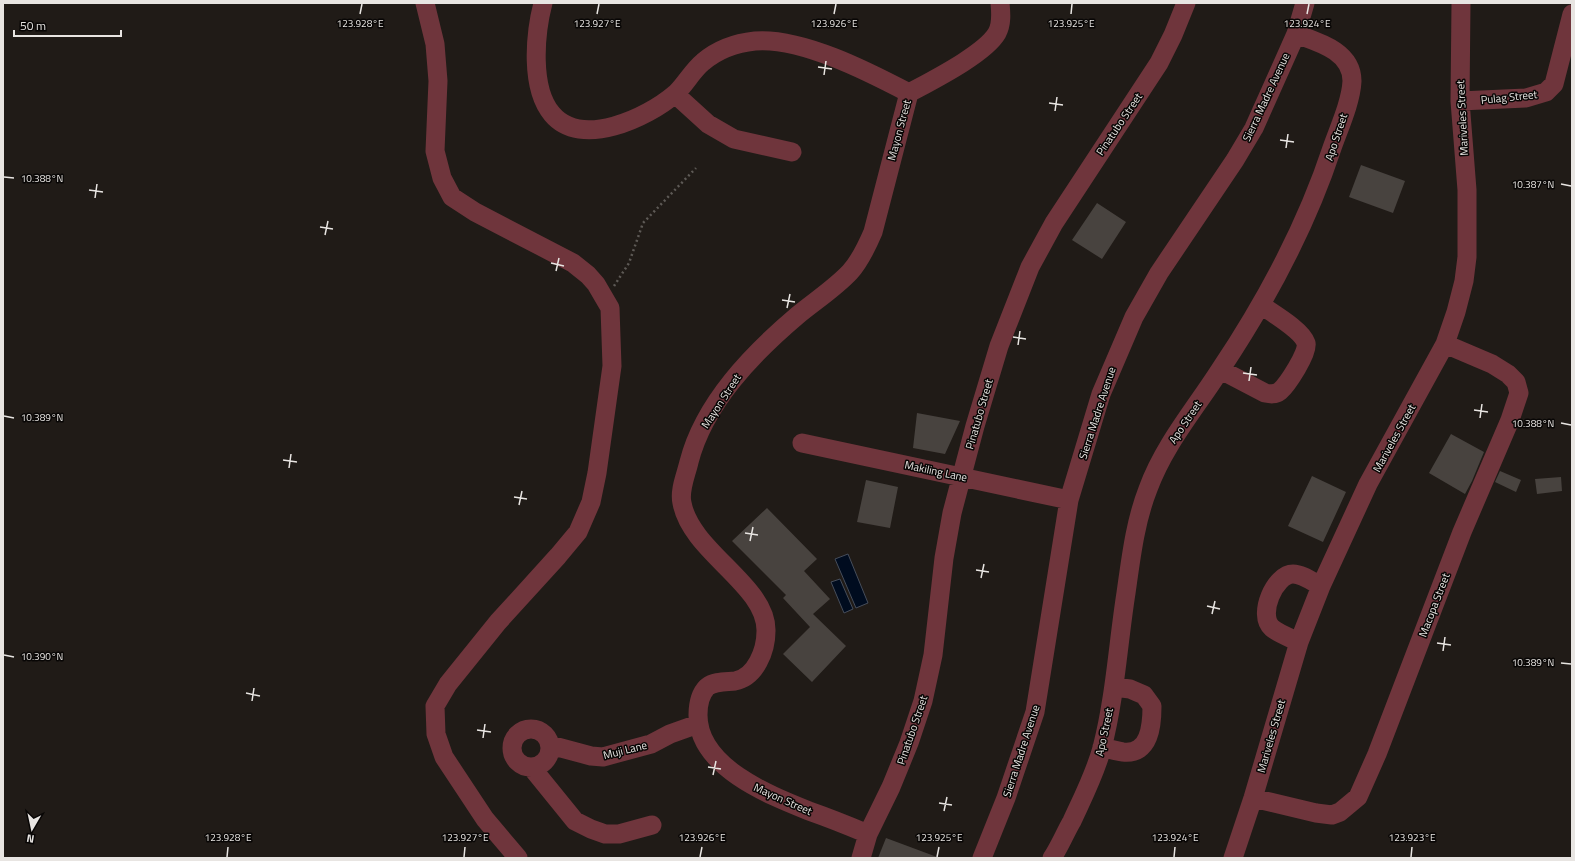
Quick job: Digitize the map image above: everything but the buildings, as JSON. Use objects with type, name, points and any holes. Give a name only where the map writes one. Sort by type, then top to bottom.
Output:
[{"type":"street","points":[[425,3],[435,44],[438,81],[435,151],[442,178],[452,197],[475,212],[573,263],[588,275],[596,284],[610,308],[612,366],[598,473],[591,502],[578,532],[498,622],[448,684],[435,706],[436,734],[444,757],[485,818],[518,858]]},
{"type":"street","points":[[543,3],[539,19],[537,62],[540,88],[546,108],[555,118],[569,127],[587,130],[608,128],[630,120],[650,110],[675,94],[702,62],[720,51],[738,44],[756,41],[772,41],[792,44],[812,50],[866,70],[908,93]]},
{"type":"street","name":"Mayon Street","points":[[868,834],[752,786],[726,767],[711,750],[698,724],[698,710],[702,694],[708,686],[718,682],[745,678],[750,674],[760,658],[765,644],[766,629],[763,613],[754,596],[713,555],[689,522],[682,503],[682,489],[690,457],[703,426],[731,382],[772,338],[850,272],[863,253],[873,232],[908,93],[930,82],[978,53],[988,44],[998,32],[1002,14],[1000,3]]},
{"type":"street","name":"Pinatubo Street","points":[[860,858],[868,834],[891,787],[923,701],[933,655],[944,558],[952,513],[999,346],[1030,267],[1054,223],[1159,63],[1173,35],[1186,3]]},
{"type":"street","name":"Sierra Madre Avenue","points":[[982,858],[1006,798],[1035,712],[1069,500],[1101,394],[1134,317],[1159,273],[1231,166],[1254,128],[1296,34],[1305,3]]},
{"type":"street","name":"Mariveles Street","points":[[1233,858],[1253,798],[1299,642],[1321,586],[1368,484],[1446,344],[1464,281],[1467,257],[1467,190],[1460,101],[1461,3]]},
{"type":"street","name":"Pulag Street","points":[[1460,101],[1526,98],[1546,92],[1554,84],[1572,14]]},
{"type":"street","name":"Apo Street","points":[[1052,858],[1091,782],[1102,747],[1114,687],[1136,526],[1148,488],[1164,453],[1221,370],[1261,305],[1293,244],[1320,186],[1348,102],[1352,80],[1348,66],[1335,50],[1296,34]]},
{"type":"street","points":[[675,94],[708,124],[734,139],[792,152]]},
{"type":"street","points":[[1221,370],[1265,393],[1272,394],[1279,392],[1288,381],[1306,350],[1307,344],[1303,337],[1286,322],[1261,305]]},
{"type":"street","name":"Macopa Street","points":[[1253,798],[1316,813],[1332,815],[1340,812],[1358,797],[1462,532],[1510,420],[1519,393],[1516,382],[1508,374],[1492,364],[1446,344]]},
{"type":"street","name":"Makiling Lane","points":[[802,443],[1069,500]]},
{"type":"street","points":[[1299,642],[1272,628],[1266,615],[1268,602],[1279,580],[1291,574],[1298,574],[1321,586]]},
{"type":"street","points":[[1102,747],[1125,752],[1136,750],[1145,743],[1150,733],[1152,706],[1144,695],[1130,689],[1114,687]]},
{"type":"street","name":"Muji Lane","points":[[550,745],[591,756],[603,757],[651,744],[670,734],[698,724]]},
{"type":"street","points":[[532,768],[544,763],[550,751],[550,745],[548,739],[543,733],[537,730],[524,730],[514,739],[512,753],[515,759],[520,764],[532,768],[575,821],[605,834],[620,834],[652,825]]},
{"type":"path","points":[[604,296],[618,283],[629,264],[643,223],[696,168]]},
{"type":"water","points":[[848,554],[868,603],[856,608],[835,559]]},
{"type":"water","points":[[840,579],[853,609],[844,613],[831,582]]}]
